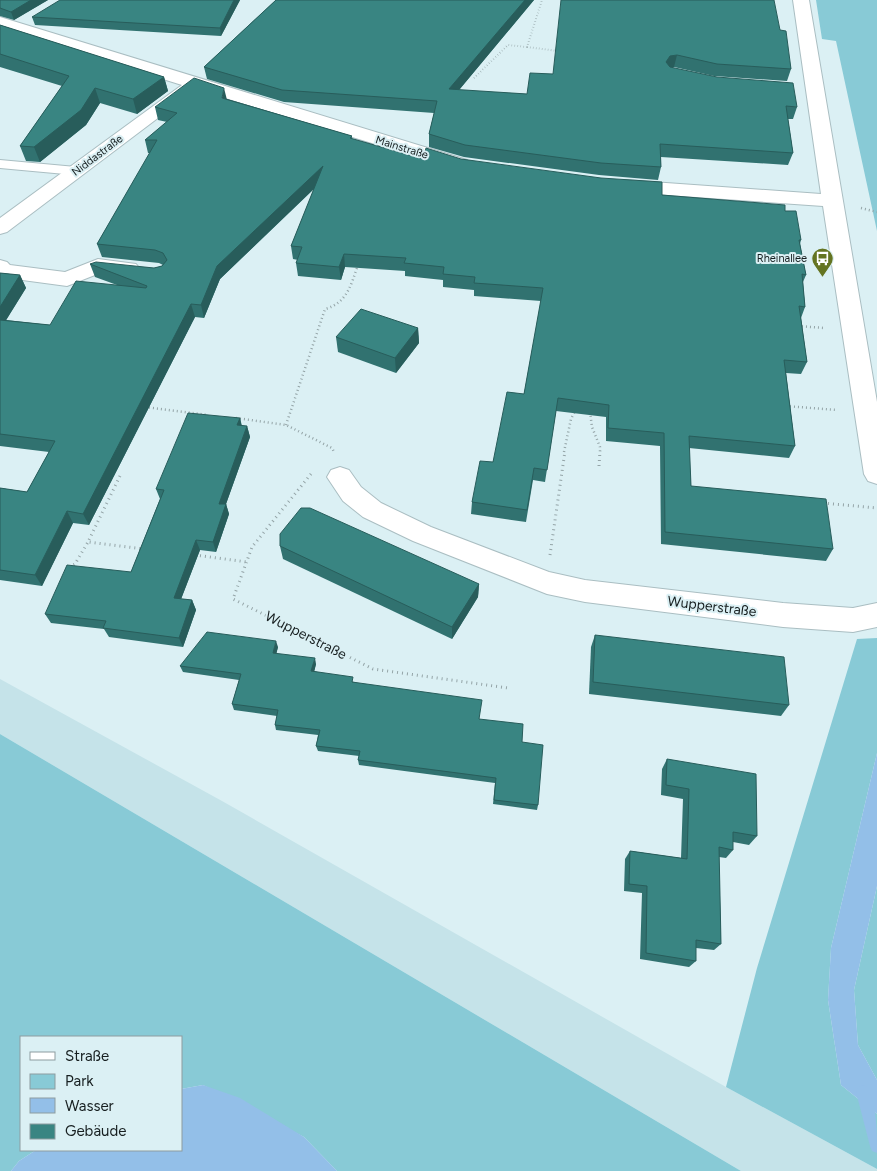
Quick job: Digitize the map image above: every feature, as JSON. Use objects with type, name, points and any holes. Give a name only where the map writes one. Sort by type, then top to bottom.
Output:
[{"type":"street","points":[[801,0],[805,89],[832,201],[877,474]]},
{"type":"street","name":"Mainstraße","points":[[16,23],[194,82],[395,145],[481,168]]},
{"type":"street","name":"Niddastraße","points":[[0,228],[194,82]]},
{"type":"street","points":[[610,184],[666,190],[832,201]]},
{"type":"street","points":[[0,267],[3,271],[67,279],[98,266],[149,271]]},
{"type":"street","name":"Wupperstraße","points":[[333,467],[352,494],[372,510],[422,534],[547,584],[585,591],[783,615],[853,620],[877,614]]},
{"type":"lane","points":[[0,164],[76,171]]},
{"type":"path","points":[[527,47],[542,0]]},
{"type":"path","points":[[474,78],[508,45],[564,52]]},
{"type":"path","points":[[286,425],[326,309],[336,307],[347,296],[359,260]]},
{"type":"path","points":[[796,326],[854,330]]},
{"type":"path","points":[[547,584],[566,441],[577,403]]},
{"type":"path","points":[[780,405],[868,412]]},
{"type":"path","points":[[141,406],[208,415]]},
{"type":"path","points":[[591,406],[589,414],[600,447],[599,466]]},
{"type":"path","points":[[228,417],[286,425],[332,448]]},
{"type":"path","points":[[332,448],[333,467]]},
{"type":"path","points":[[332,448],[333,467]]},
{"type":"path","name":"Wupperstraße","points":[[314,471],[252,547],[233,599],[373,669],[508,688]]},
{"type":"path","points":[[66,569],[75,564],[88,542],[120,476]]},
{"type":"path","points":[[818,502],[877,508]]},
{"type":"path","points":[[88,542],[147,550]]},
{"type":"path","points":[[187,554],[247,562]]},
{"type":"shaded area","points":[[0,679],[222,801],[726,1087],[877,1169],[877,1171],[741,1171],[0,734]]},
{"type":"green space","points":[[816,0],[877,0],[877,231],[836,41],[822,39]]},
{"type":"green space","points":[[877,638],[877,753],[831,948],[828,1000],[841,1085],[877,1114],[877,1169],[726,1087],[757,968],[857,639]]},
{"type":"green space","points":[[0,734],[741,1171],[337,1171],[304,1137],[203,1085],[182,1089],[182,1036],[20,1036],[20,1151],[34,1151],[19,1161],[11,1171],[0,1171]]},
{"type":"green space","points":[[877,886],[877,1080],[858,1045],[854,990]]},
{"type":"water","points":[[877,753],[877,886],[854,990],[858,1045],[877,1080],[877,1114],[841,1085],[828,1000],[831,948]]},
{"type":"water","points":[[203,1085],[240,1098],[304,1137],[337,1171],[11,1171],[19,1161],[34,1151],[182,1151],[182,1089]]},
{"type":"building","points":[[0,0],[31,0],[11,12],[0,8]]},
{"type":"building","points":[[60,0],[234,0],[220,28],[32,17]]},
{"type":"building","points":[[276,0],[525,0],[449,89],[527,94],[530,73],[553,74],[561,0],[774,0],[780,30],[786,31],[791,69],[717,64],[677,55],[670,56],[666,62],[670,67],[717,77],[793,83],[797,107],[786,106],[793,153],[660,144],[661,167],[601,163],[465,145],[429,134],[437,101],[282,90],[204,67]]},
{"type":"building","points":[[0,25],[164,77],[133,99],[95,88],[81,110],[34,147],[20,146],[69,76],[0,54]]},
{"type":"building","points":[[194,78],[224,88],[222,98],[423,159],[426,148],[461,159],[601,178],[662,182],[662,195],[785,205],[785,211],[796,211],[801,240],[799,240],[806,275],[802,274],[805,307],[799,306],[807,362],[784,360],[795,446],[689,436],[691,486],[826,499],[833,549],[665,532],[664,433],[608,428],[609,405],[558,398],[547,470],[534,468],[527,510],[472,502],[480,461],[493,462],[507,392],[524,394],[543,288],[474,283],[475,277],[443,274],[444,267],[404,263],[406,258],[344,254],[339,267],[296,263],[302,247],[291,246],[323,166],[217,266],[201,305],[191,304],[83,514],[67,511],[35,575],[0,570],[0,488],[27,492],[55,441],[0,434],[0,320],[50,325],[76,281],[146,288],[147,286],[90,264],[96,262],[154,268],[162,266],[167,260],[163,253],[155,250],[97,244],[157,140],[145,140],[177,113],[155,107]]},
{"type":"building","points":[[0,273],[20,275],[0,307]]},
{"type":"building","points":[[361,309],[418,328],[395,358],[336,337]]},
{"type":"building","points":[[188,413],[240,418],[237,425],[247,426],[219,504],[226,504],[213,542],[196,540],[174,598],[192,600],[179,638],[103,628],[106,621],[45,614],[67,565],[131,572],[164,490],[156,489]]},
{"type":"building","points":[[301,508],[310,508],[479,584],[452,627],[280,546],[280,534]]},
{"type":"building","points":[[207,632],[276,641],[273,653],[315,658],[311,671],[353,677],[352,682],[482,700],[479,719],[523,724],[522,742],[543,745],[538,805],[494,800],[496,778],[358,760],[360,751],[316,746],[320,730],[275,725],[278,710],[232,704],[241,674],[180,666]]},
{"type":"building","points":[[595,635],[784,657],[789,705],[593,682]]},
{"type":"building","points":[[667,759],[756,774],[757,836],[733,832],[733,850],[719,847],[721,944],[696,940],[696,961],[646,953],[647,886],[629,884],[630,851],[687,859],[689,789],[666,785]]},
{"type":"waterway","points":[[863,1092],[877,1146]]},
{"type":"place","name":"Rheinallee","points":[[823,277]]}]
